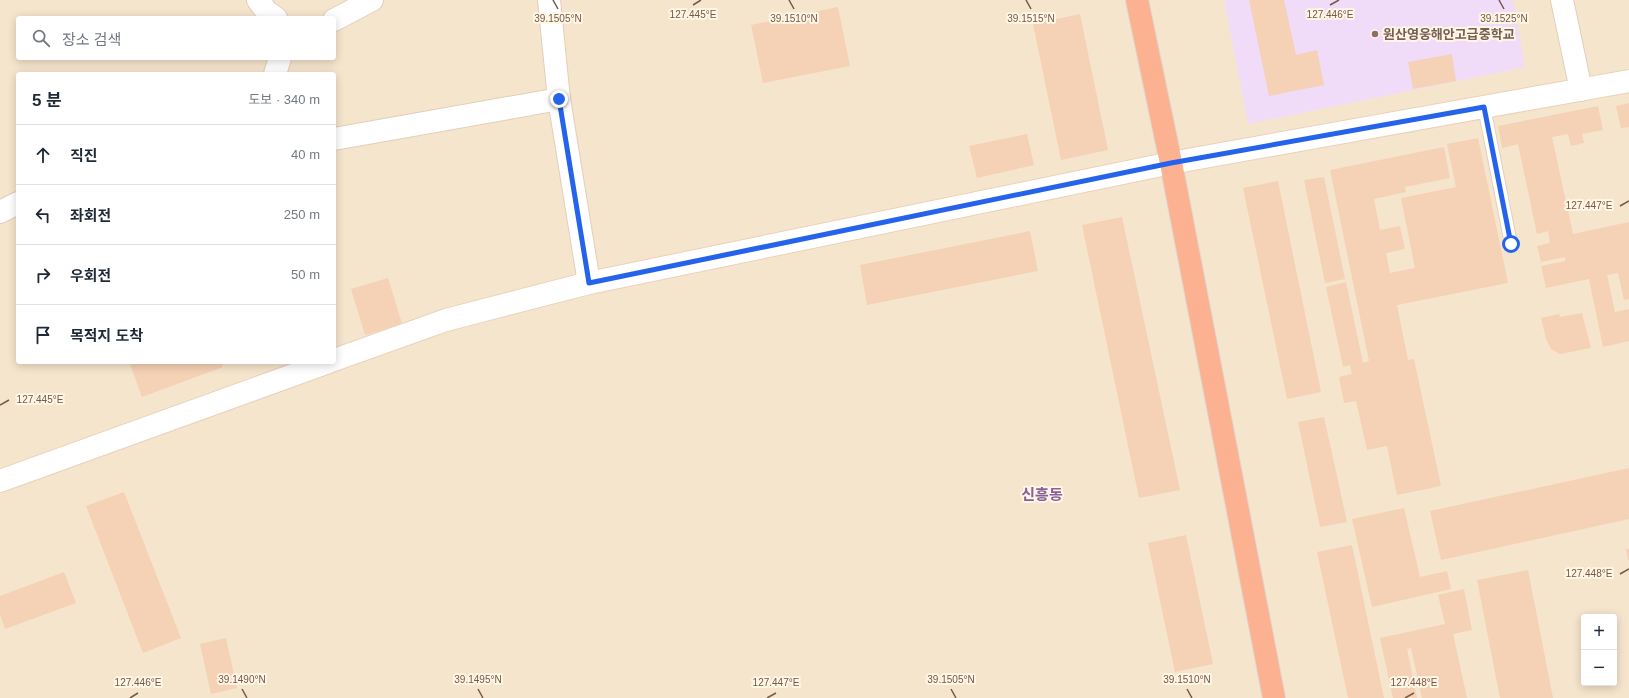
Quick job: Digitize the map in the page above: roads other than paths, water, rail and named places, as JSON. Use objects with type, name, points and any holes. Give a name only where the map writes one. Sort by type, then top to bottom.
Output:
[{"type":"highway","points":[[1137,0],[1171,163],[1274,698]]},
{"type":"main road","points":[[258,0],[273,16]]},
{"type":"main road","points":[[336,19],[372,0]]},
{"type":"main road","points":[[549,0],[559,99],[589,283]]},
{"type":"main road","points":[[1562,0],[1581,90]]},
{"type":"main road","points":[[276,72],[279,60]]},
{"type":"main road","points":[[336,359],[446,320],[589,283],[1171,163],[1629,81]]},
{"type":"main road","points":[[336,139],[559,99]]},
{"type":"main road","points":[[0,212],[16,204]]},
{"type":"main road","points":[[0,481],[323,364]]},
{"type":"lane","points":[[1484,107],[1511,244]]},
{"type":"place","name":"원산영웅해안고급중학교","points":[[1375,34]]},
{"type":"district","name":"신흥동","points":[[1042,495]]}]
